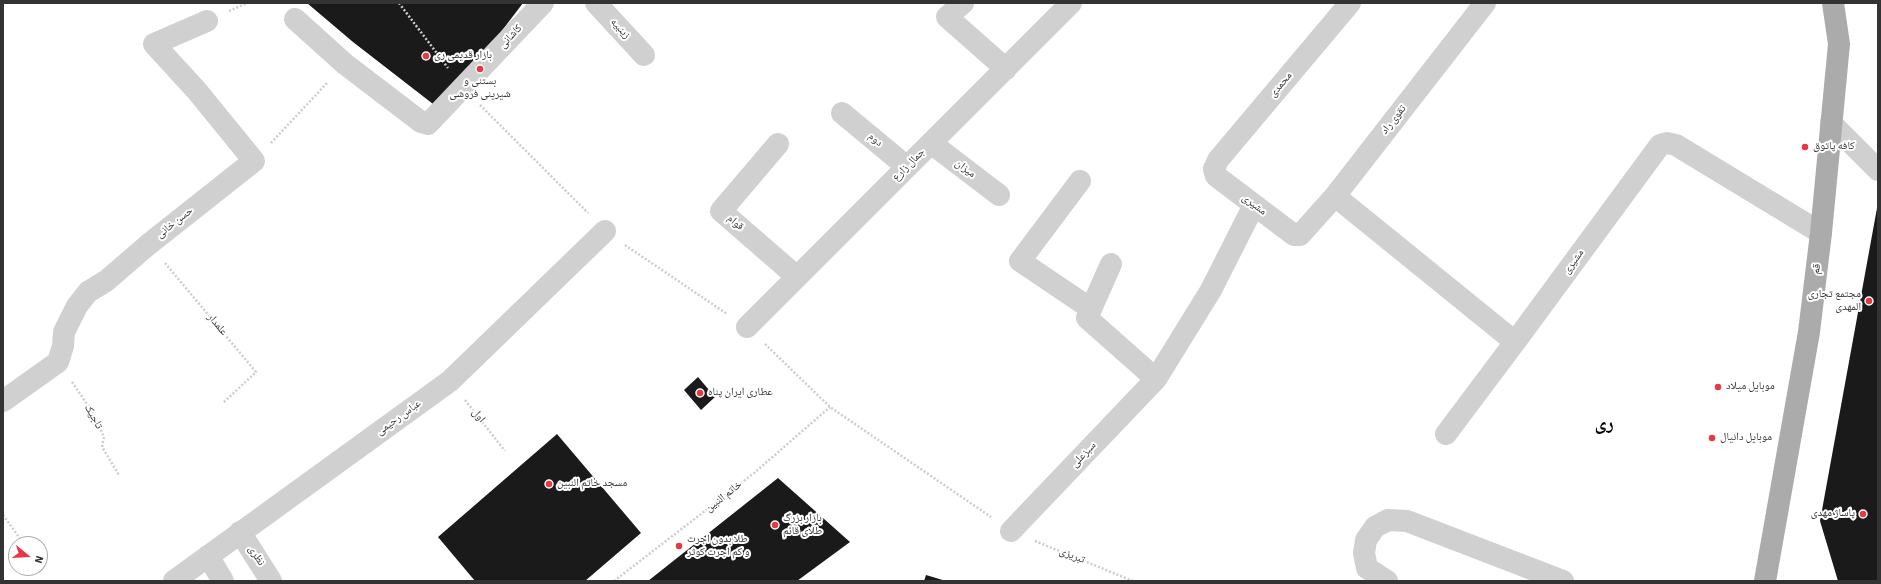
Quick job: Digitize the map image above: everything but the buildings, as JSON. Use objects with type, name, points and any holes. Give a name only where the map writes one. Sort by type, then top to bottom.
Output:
[{"type":"main road","name":"قم","points":[[1765,581],[1809,332],[1821,233],[1839,44],[1833,3]]},
{"type":"street","name":"کاشانی","points":[[345,64],[424,124],[428,124],[543,3]]},
{"type":"street","name":"زینبیه","points":[[596,3],[644,55]]},
{"type":"street","points":[[963,3],[947,16],[1006,69]]},
{"type":"street","name":"جمال زارع","points":[[747,327],[1071,3]]},
{"type":"street","name":"محمدی","points":[[1214,169],[1218,160],[1350,3]]},
{"type":"street","name":"تقوی راد","points":[[1300,235],[1335,196],[1485,3]]},
{"type":"street","points":[[294,19],[345,64]]},
{"type":"street","points":[[207,21],[154,44],[197,91],[254,161]]},
{"type":"street","name":"دوم","points":[[842,113],[907,167]]},
{"type":"street","points":[[1831,123],[1878,170]]},
{"type":"street","name":"میزان","points":[[931,143],[999,195]]},
{"type":"street","name":"مشیری","points":[[1515,342],[1660,145],[1666,143],[1676,145],[1821,233]]},
{"type":"street","name":"قوام","points":[[778,144],[722,211],[797,277]]},
{"type":"street","name":"حسن خانی","points":[[58,362],[63,346],[64,332],[77,306],[88,292],[106,281],[149,244],[254,161]]},
{"type":"street","name":"مشیری","points":[[1214,169],[1216,176],[1294,235],[1300,235]]},
{"type":"street","points":[[1080,181],[1020,261],[1091,308]]},
{"type":"street","points":[[1335,196],[1515,342],[1446,434]]},
{"type":"street","name":"سبزعلی","points":[[1011,531],[1156,379],[1211,290],[1254,205]]},
{"type":"street","name":"عباس رحیمی","points":[[174,581],[450,381],[605,231]]},
{"type":"street","points":[[1111,264],[1087,318],[1156,379]]},
{"type":"street","points":[[3,401],[58,362]]},
{"type":"street","points":[[1387,581],[1367,568],[1364,553],[1366,540],[1375,527],[1388,520],[1407,521],[1563,581]]},
{"type":"street","name":"نظری","points":[[240,532],[271,581]]},
{"type":"street","points":[[208,556],[223,581]]},
{"type":"path","points":[[399,3],[463,88]]},
{"type":"path","points":[[254,161],[345,64]]},
{"type":"path","name":"علمدار","points":[[149,244],[256,372],[223,403]]},
{"type":"path","name":"تاجیک","points":[[58,362],[93,413],[104,437],[102,447],[118,475]]},
{"type":"path","name":"اول","points":[[450,381],[505,451]]},
{"type":"path","name":"خاتم النبین","points":[[614,581],[753,474],[830,408]]},
{"type":"path","points":[[3,515],[19,536]]},
{"type":"path","name":"تبریزی","points":[[1011,531],[1133,581]]},
{"type":"place","name":"بازار قدیمی ری","points":[[426,56]]},
{"type":"place","name":"بستنی و شیرینی فروشی","points":[[480,69]]},
{"type":"place","name":"کافه پاتوق","points":[[1805,147]]},
{"type":"place","name":"مجتمع تجاری المهدی","points":[[1869,301]]},
{"type":"place","name":"موبایل میلاد","points":[[1718,387]]},
{"type":"place","name":"عطاری ایران پناه","points":[[700,393]]},
{"type":"place","name":"موبایل دانیال","points":[[1712,438]]},
{"type":"place","name":"مسجد خاتم النبین","points":[[549,484]]},
{"type":"place","name":"پاساژ مهدی","points":[[1863,514]]},
{"type":"place","name":"بازار بزرگ طلای قائم","points":[[775,525]]},
{"type":"place","name":"طلا بدون اجرت و كم اجرت كوثر","points":[[679,546]]},
{"type":"district","name":"ری","points":[[1604,425]]}]
